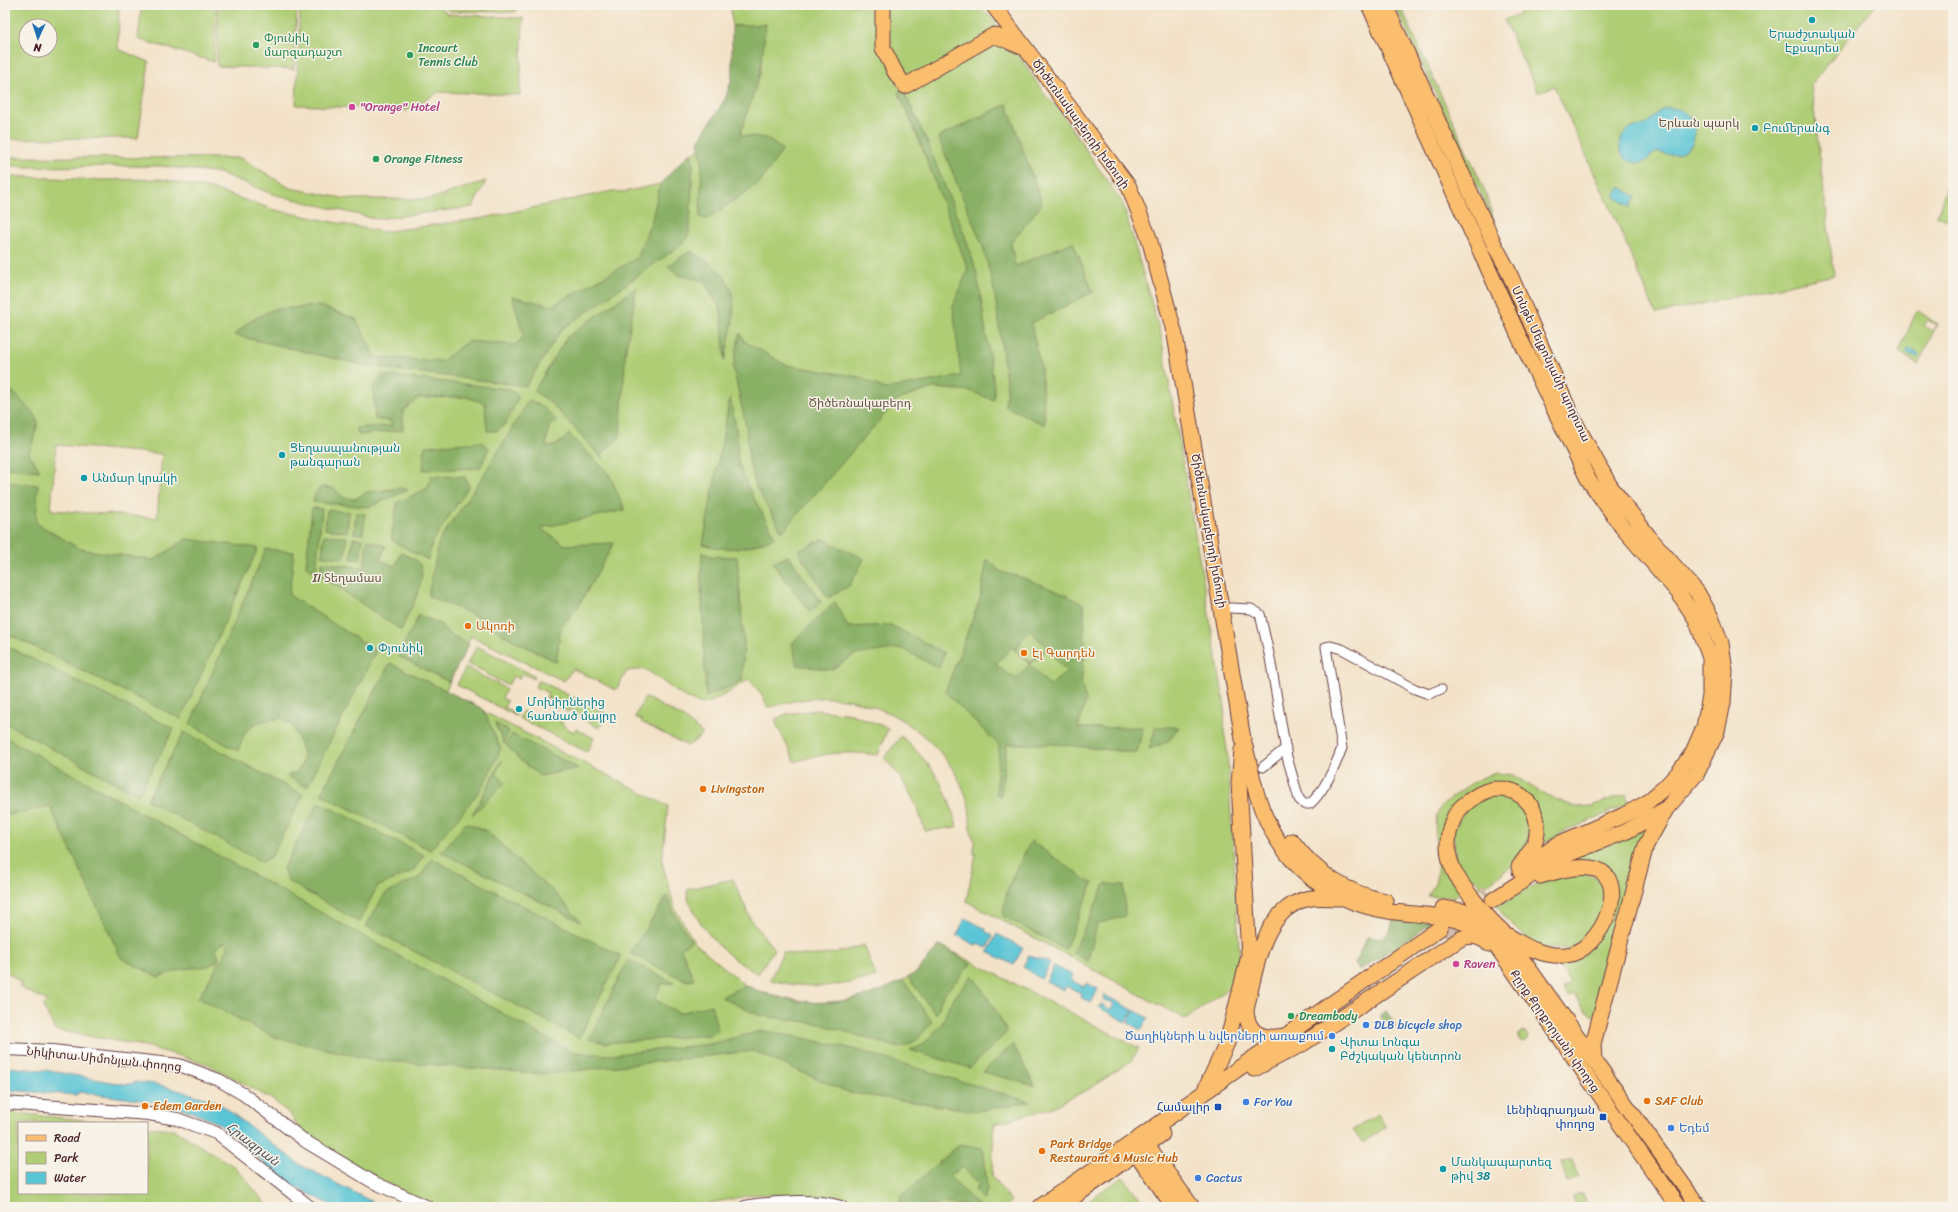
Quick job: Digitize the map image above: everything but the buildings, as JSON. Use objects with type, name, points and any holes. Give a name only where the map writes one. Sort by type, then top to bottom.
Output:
[{"type":"main road","points":[[883,5],[883,48],[895,72],[905,86],[994,35],[1026,48]]},
{"type":"main road","name":"Ծիծեռնակաբերդի խճուղի","points":[[993,5],[1129,187],[1149,238],[1175,335],[1243,740],[1258,796],[1275,834],[1286,850],[1309,877],[1319,885],[1342,898],[1374,909],[1445,917],[1461,921],[1483,931],[1492,940],[1500,953]]},
{"type":"main road","name":"Ծիծեռնակաբերդի խճուղի","points":[[1004,5],[1116,153],[1136,184],[1155,229],[1183,335],[1253,744],[1263,784],[1282,828],[1301,854],[1327,876],[1344,887],[1363,895],[1390,902],[1459,909],[1488,919]]},
{"type":"main road","points":[[1359,5],[1498,309],[1521,341]]},
{"type":"main road","name":"Մոնթե Մելքոնյանի պողոտա","points":[[1369,5],[1488,249],[1507,268],[1588,479],[1625,531],[1678,592],[1696,619],[1710,658],[1710,696],[1704,727],[1693,752],[1679,772],[1664,788],[1645,804],[1624,815],[1558,844],[1515,880],[1491,897]]},
{"type":"main road","name":"Մոնթե Մելքոնյանի պողոտա","points":[[1385,5],[1488,249],[1521,341],[1565,418],[1610,486],[1649,537],[1697,592],[1711,617],[1721,643],[1725,671],[1723,703],[1717,731],[1696,772],[1666,809],[1627,831],[1558,858],[1515,880]]},
{"type":"main road","points":[[1204,1092],[1227,1043],[1249,956],[1239,783],[1243,740]]},
{"type":"main road","points":[[1488,919],[1451,866],[1448,840],[1452,822],[1462,807],[1477,795],[1496,789],[1510,790],[1524,797],[1531,806],[1536,822],[1536,839],[1515,880]]},
{"type":"main road","points":[[1594,1060],[1593,1044],[1636,876],[1646,845],[1666,809]]},
{"type":"main road","points":[[1502,931],[1539,952],[1568,955],[1577,952],[1589,944],[1601,927],[1612,905],[1613,898],[1608,882],[1602,873],[1592,868],[1560,870],[1515,880]]},
{"type":"main road","points":[[1284,1036],[1271,1038],[1263,1037],[1250,1026],[1246,1019],[1246,1010],[1262,946],[1271,927],[1284,911],[1306,899],[1342,898]]},
{"type":"main road","name":"Քըրք Քըրքորյանի փողոց","points":[[1488,919],[1502,931],[1699,1207]]},
{"type":"main road","points":[[1040,1207],[1137,1145],[1254,1069],[1442,932],[1284,1036],[1204,1092],[1137,1145],[1060,1207]]},
{"type":"main road","points":[[1254,1069],[1304,1043],[1460,939],[1468,936],[1477,936],[1500,953]]},
{"type":"main road","name":"Քըրք Քըրքորյանի փողոց","points":[[1500,953],[1678,1207]]},
{"type":"main road","points":[[1137,1145],[1174,1207]]},
{"type":"main road","points":[[1137,1145],[1192,1207]]},
{"type":"street","points":[[1230,608],[1251,609],[1260,614],[1270,658],[1286,748],[1299,800],[1304,804],[1310,804],[1317,797],[1338,760],[1342,748],[1326,647],[1331,646],[1342,649],[1430,694],[1441,689]]},
{"type":"street","points":[[1263,767],[1286,748]]},
{"type":"street","name":"Նիկիտա Սիմոնյան փողոց","points":[[5,1049],[52,1051],[179,1065],[212,1078],[243,1094],[312,1145],[373,1182],[428,1207]]},
{"type":"street","points":[[5,1103],[141,1114],[177,1119],[216,1133],[310,1207]]},
{"type":"street","points":[[746,1207],[784,1203],[811,1203],[841,1207]]},
{"type":"green space","points":[[6,5],[119,5],[118,49],[149,62],[138,138],[5,139],[5,33],[10,23]]},
{"type":"green space","points":[[142,5],[216,5],[214,62],[138,39]]},
{"type":"green space","name":"Փյունիկ մարզադաշտ","points":[[218,5],[297,5],[294,69],[217,66]]},
{"type":"green space","name":"Incourt Tennis Club","points":[[300,5],[438,5],[448,14],[523,18],[520,95],[439,92],[408,110],[296,105]]},
{"type":"green space","points":[[443,5],[520,5],[515,12],[449,11]]},
{"type":"green space","name":"Ծիծեռնակաբերդ","points":[[731,5],[977,5],[995,21],[1046,96],[1057,107],[1123,204],[1161,336],[1225,707],[1224,732],[1227,749],[1240,962],[1234,985],[1185,1019],[966,901],[976,854],[974,854],[975,841],[971,830],[968,802],[959,780],[946,759],[929,741],[910,725],[888,713],[865,704],[841,699],[817,698],[804,699],[767,708],[763,696],[749,679],[716,700],[703,703],[695,702],[686,698],[644,669],[627,671],[616,690],[573,669],[564,681],[471,636],[445,692],[668,806],[662,862],[675,909],[695,943],[745,985],[758,991],[783,998],[819,1003],[854,1000],[883,991],[916,973],[940,945],[1139,1048],[1131,1061],[1089,1089],[1050,1108],[994,1124],[992,1176],[1011,1202],[1005,1207],[855,1207],[829,1198],[756,1194],[692,1207],[436,1207],[374,1177],[300,1130],[290,1114],[273,1100],[208,1064],[145,1046],[55,1030],[43,1006],[47,1001],[19,987],[21,983],[5,970],[5,176],[99,180],[161,179],[215,190],[275,210],[382,232],[484,218],[612,191],[624,192],[660,184],[705,143],[731,101],[739,25],[732,26]],"holes":[[[56,445],[162,454],[157,518],[51,510]]]},
{"type":"green space","points":[[1395,5],[1400,5],[1484,189],[1497,229]]},
{"type":"green space","name":"Երևան պարկ","points":[[1518,5],[1875,5],[1811,85],[1834,275],[1656,314],[1616,220],[1554,86],[1538,93],[1504,20],[1521,13]]},
{"type":"green space","points":[[766,24],[760,74],[740,135],[766,138],[783,150],[759,183],[707,219],[700,217],[702,160],[698,141],[725,99],[732,78],[732,26]]},
{"type":"green space","points":[[903,90],[926,139],[965,236],[977,273],[994,386],[994,400],[970,391],[933,388],[897,400],[782,532],[756,487],[749,459],[746,426],[733,367],[740,333],[744,341],[786,365],[859,377],[885,389],[961,376],[953,306],[968,269],[921,145],[898,92]]},
{"type":"green space","points":[[1007,104],[1042,204],[1011,243],[1015,266],[1073,242],[1093,292],[1031,323],[1041,370],[1045,425],[1005,406],[1007,389],[995,294],[983,247],[938,137]]},
{"type":"green space","points":[[691,152],[693,163],[690,228],[684,243],[561,330],[526,386],[366,366],[234,335],[250,321],[274,309],[320,306],[356,319],[375,357],[442,361],[468,341],[515,345],[524,336],[512,296],[552,306],[637,258],[652,220],[660,184]]},
{"type":"green space","points":[[5,157],[241,158],[290,188],[348,199],[430,199],[486,181],[473,207],[376,219],[272,194],[220,173],[161,166],[24,167],[5,165]]},
{"type":"green space","points":[[1953,167],[1953,223],[1937,216]]},
{"type":"green space","points":[[690,251],[709,262],[721,273],[729,285],[733,297],[734,310],[725,361],[721,311],[704,281],[679,275],[668,266]]},
{"type":"green space","points":[[1496,262],[1559,406],[1494,263]]},
{"type":"green space","points":[[637,287],[626,348],[620,437],[601,455],[604,460],[549,401],[534,391],[567,337]]},
{"type":"green space","points":[[1917,310],[1937,324],[1918,365],[1899,352]],"holes":[[[1928,320],[1936,325],[1932,331],[1924,326]]]},
{"type":"green space","points":[[382,375],[509,389],[519,396],[506,423],[497,431],[487,431],[485,403],[466,397],[418,398],[403,411],[403,430],[359,435],[356,428],[392,426],[390,421],[375,419],[373,387]]},
{"type":"green space","points":[[12,391],[35,415],[38,423],[29,454],[40,471],[5,468],[5,397]]},
{"type":"green space","points":[[730,397],[736,428],[738,462],[749,489],[775,537],[757,544],[731,549],[703,544]]},
{"type":"green space","points":[[529,400],[543,407],[557,421],[549,426],[546,446],[556,445],[569,434],[609,474],[625,510],[540,528],[565,545],[614,543],[578,607],[561,627],[556,662],[498,632],[486,620],[428,596],[439,541],[483,476]]},
{"type":"green space","points":[[482,442],[489,448],[480,468],[423,470],[425,446]]},
{"type":"green space","points":[[431,476],[465,477],[469,486],[432,542],[428,560],[391,540],[397,503],[428,488]]},
{"type":"green space","points":[[5,482],[38,485],[36,523],[80,549],[154,560],[186,539],[258,548],[181,719],[10,635],[5,629]]},
{"type":"green space","points":[[321,487],[333,488],[344,498],[355,499],[367,492],[403,488],[408,490],[369,507],[313,502],[315,494]]},
{"type":"green space","points":[[312,508],[322,509],[316,571],[313,569],[313,571],[306,566]]},
{"type":"green space","points":[[327,510],[349,512],[347,532],[325,529]]},
{"type":"green space","points":[[356,513],[365,514],[363,534],[354,533]]},
{"type":"green space","points":[[324,535],[347,537],[345,558],[322,556]]},
{"type":"green space","points":[[353,538],[363,539],[360,560],[351,559]]},
{"type":"green space","points":[[823,539],[864,559],[849,586],[828,598],[798,551]]},
{"type":"green space","name":"II Տեղամաս","points":[[367,540],[386,546],[380,560],[395,566],[401,553],[418,562],[421,568],[422,576],[417,595],[401,630],[321,576],[322,562],[364,568]]},
{"type":"green space","points":[[266,549],[294,552],[289,595],[376,651],[307,787],[287,776],[297,772],[303,762],[303,752],[293,726],[281,718],[257,723],[248,729],[241,741],[238,751],[190,724]]},
{"type":"green space","points":[[702,552],[710,556],[737,557],[744,643],[742,681],[706,697],[701,580]]},
{"type":"green space","points":[[789,556],[821,602],[810,612],[773,563]]},
{"type":"green space","points":[[987,559],[1001,572],[1024,578],[1066,595],[1084,605],[1085,651],[1081,684],[1086,701],[1078,728],[1143,727],[1137,753],[1057,744],[1007,744],[1001,795],[996,795],[999,745],[945,692],[980,599]],"holes":[[[1031,631],[1046,647],[1030,663],[1016,649],[1021,644],[1020,642]],[[1012,647],[1030,664],[1016,679],[996,664]],[[1047,649],[1067,671],[1050,686],[1030,664]]]},
{"type":"green space","points":[[835,602],[848,627],[891,625],[944,653],[939,668],[901,648],[854,655],[831,670],[797,665],[792,643]]},
{"type":"green space","points":[[419,615],[440,624],[449,634],[469,644],[449,682],[398,656]]},
{"type":"green space","points":[[477,646],[535,676],[534,679],[522,673],[519,679],[513,676],[509,684],[506,684],[486,674],[486,672],[467,664]]},
{"type":"green space","points":[[8,647],[174,729],[138,795],[5,723],[5,651]]},
{"type":"green space","points":[[390,663],[483,709],[501,749],[483,786],[430,850],[321,794]]},
{"type":"green space","points":[[466,667],[483,678],[484,677],[504,687],[506,690],[502,698],[507,701],[504,707],[517,714],[516,716],[457,685]]},
{"type":"green space","points":[[538,680],[606,714],[599,728],[581,718],[582,715],[569,709],[568,712],[552,704],[554,701],[546,697],[548,693],[535,687]]},
{"type":"green space","points":[[645,697],[684,718],[703,734],[688,746],[641,722],[642,720],[635,717]]},
{"type":"green space","points":[[817,710],[851,714],[888,728],[878,755],[836,753],[816,756],[795,762],[776,723],[776,719],[787,714]]},
{"type":"green space","points":[[523,711],[536,718],[538,714],[546,718],[547,715],[563,723],[562,725],[574,732],[576,729],[594,738],[587,752],[519,718]]},
{"type":"green space","points":[[495,723],[509,731],[504,744]]},
{"type":"green space","points":[[1156,727],[1179,727],[1167,742],[1149,749]]},
{"type":"green space","points":[[184,732],[303,795],[272,856],[262,862],[147,800]]},
{"type":"green space","points":[[512,734],[578,768],[540,776],[519,759],[506,745]]},
{"type":"green space","points":[[901,736],[930,766],[937,777],[948,799],[957,827],[925,831],[914,801],[904,783],[884,758]]},
{"type":"green space","points":[[5,737],[572,1052],[608,1055],[710,1044],[761,1031],[778,1033],[850,1048],[1030,1102],[977,1111],[850,1093],[753,1051],[546,1074],[374,1060],[274,1037],[198,998],[228,949],[226,942],[216,947],[219,960],[208,966],[182,969],[158,977],[121,958],[50,806],[5,816]]},
{"type":"green space","points":[[502,760],[496,773],[505,783],[472,815]]},
{"type":"green space","points":[[1496,773],[1513,775],[1545,795],[1575,807],[1591,806],[1626,794],[1628,804],[1559,834],[1540,846],[1543,835],[1505,784],[1446,823],[1462,890],[1454,897],[1428,896],[1434,885],[1437,873],[1438,861],[1435,826],[1441,807],[1472,783]]},
{"type":"green space","points":[[1494,795],[1513,799],[1526,808],[1531,822],[1531,831],[1521,858],[1482,888],[1475,878],[1468,882],[1457,867],[1453,834],[1459,819],[1470,806]]},
{"type":"green space","points":[[318,802],[424,855],[413,871],[377,887],[359,922],[288,881],[283,869]]},
{"type":"green space","points":[[1655,819],[1594,1016],[1585,1010],[1574,994],[1569,997],[1562,988],[1570,982],[1558,964],[1551,968],[1547,965],[1612,918],[1605,870],[1550,870]]},
{"type":"green space","points":[[466,823],[487,831],[556,894],[581,922],[441,852]]},
{"type":"green space","points":[[1031,841],[1089,882],[1093,883],[1065,949],[1003,916],[1009,887]]},
{"type":"green space","points":[[432,859],[621,956],[579,1038],[366,926],[385,894],[420,877]]},
{"type":"green space","points":[[1577,871],[1597,878],[1603,885],[1608,896],[1591,935],[1571,949],[1536,947],[1506,919],[1497,906],[1534,885]]},
{"type":"green space","points":[[733,879],[751,920],[774,949],[758,974],[747,968],[720,947],[705,930],[687,897],[688,889]]},
{"type":"green space","points":[[1105,884],[1124,885],[1125,916],[1097,924],[1088,961],[1073,953]]},
{"type":"green space","points":[[667,896],[674,914],[691,941],[681,949],[694,980],[687,981],[630,953]]},
{"type":"green space","points":[[1395,919],[1433,922],[1359,971],[1355,962],[1367,937],[1377,938],[1385,936],[1392,926],[1392,921]]},
{"type":"green space","points":[[864,945],[876,976],[850,983],[824,986],[798,985],[770,980],[783,952],[814,955],[844,951]]},
{"type":"green space","points":[[940,945],[971,964],[943,995],[936,1015],[908,977],[916,973]]},
{"type":"green space","points":[[628,960],[674,983],[662,984],[654,999],[679,1013],[711,1005],[718,1031],[711,1035],[605,1043],[589,1039]]},
{"type":"green space","points":[[972,975],[997,1012],[1007,1032],[970,1068],[910,1050],[923,1045],[942,1024],[950,1003]]},
{"type":"green space","points":[[903,980],[932,1022],[917,1040],[900,1048],[820,1024],[758,1015],[721,997],[745,985],[785,999],[805,1002],[825,1002],[865,996]]},
{"type":"green space","points":[[1386,1011],[1396,1026],[1392,1029],[1379,1016]]},
{"type":"green space","points":[[1523,1032],[1528,1037],[1523,1042],[1518,1037]]},
{"type":"green space","points":[[1013,1044],[1035,1086],[983,1072]]},
{"type":"green space","points":[[5,1112],[103,1122],[18,1122],[18,1194],[148,1194],[148,1127],[173,1129],[235,1167],[268,1206],[271,1207],[5,1207]]},
{"type":"green space","points":[[1378,1114],[1386,1127],[1362,1143],[1353,1130]]},
{"type":"green space","points":[[960,1144],[982,1148],[984,1153],[987,1189],[984,1200],[975,1190],[979,1184],[963,1167],[949,1176],[980,1207],[944,1203],[916,1207],[899,1207],[901,1196]]},
{"type":"green space","points":[[1572,1159],[1578,1178],[1567,1182],[1561,1162]]},
{"type":"green space","points":[[1123,1177],[1147,1207],[1078,1207]]},
{"type":"green space","points":[[1583,1193],[1588,1207],[1575,1207],[1572,1196]]},
{"type":"water","points":[[1666,108],[1680,110],[1689,116],[1694,125],[1695,135],[1691,145],[1684,152],[1673,155],[1658,152],[1640,163],[1635,163],[1626,159],[1620,148],[1622,136],[1625,132],[1632,128],[1647,124],[1657,113]]},
{"type":"water","points":[[1621,187],[1636,197],[1630,207],[1614,196]]},
{"type":"water","points":[[1908,348],[1919,354],[1917,358],[1905,353]]},
{"type":"water","points":[[965,918],[986,929],[985,931],[993,936],[987,948],[978,944],[977,946],[957,935]]},
{"type":"water","points":[[997,934],[1023,948],[1014,965],[988,952]]},
{"type":"water","points":[[1029,955],[1050,963],[1041,979],[1023,967]]},
{"type":"water","points":[[1054,966],[1073,975],[1071,980],[1084,987],[1086,983],[1098,989],[1091,1003],[1080,997],[1081,993],[1066,986],[1064,990],[1046,981]]},
{"type":"water","points":[[1104,995],[1133,1010],[1126,1022],[1098,1007],[1102,1004],[1109,1009],[1112,1009],[1114,1006],[1112,1002],[1104,1000]]},
{"type":"water","points":[[1134,1010],[1148,1018],[1141,1030],[1128,1023]]},
{"type":"water","name":"Հրազդան","points":[[5,1067],[51,1071],[122,1084],[136,1082],[156,1084],[216,1101],[299,1164],[382,1207],[335,1207],[286,1182],[218,1123],[172,1104],[78,1092],[77,1095],[5,1090]]},
{"type":"tunnel","points":[[1466,909],[1488,893]]},
{"type":"tunnel","points":[[1444,936],[1471,916]]},
{"type":"place","name":"Երաժշտական Էքսպրես","points":[[1812,20]]},
{"type":"place","name":"Փյունիկ մարզադաշտ","points":[[256,45]]},
{"type":"place","name":"Incourt Tennis Club","points":[[410,55]]},
{"type":"place","name":"\"Orange\" Hotel","points":[[352,107]]},
{"type":"place","name":"Բումերանգ","points":[[1755,128]]},
{"type":"place","name":"Orange Fitness","points":[[376,159]]},
{"type":"place","name":"Ցեղասպանության թանգարան","points":[[282,455]]},
{"type":"place","name":"Անմար կրակի","points":[[84,478]]},
{"type":"place","name":"Ակոռի","points":[[468,626]]},
{"type":"place","name":"Փյունիկ","points":[[370,648]]},
{"type":"place","name":"Էլ Գարդեն","points":[[1024,653]]},
{"type":"place","name":"Մոխիրներից հառնած մայրը","points":[[519,709]]},
{"type":"place","name":"Livingston","points":[[703,789]]},
{"type":"place","name":"Raven","points":[[1456,964]]},
{"type":"place","name":"Dreambody","points":[[1291,1016]]},
{"type":"place","name":"DLB bicycle shop","points":[[1366,1025]]},
{"type":"place","name":"Ծաղիկների և նվերների առաքում","points":[[1332,1036]]},
{"type":"place","name":"Վիտա Լոնգա Բժշկական կենտրոն","points":[[1332,1049]]},
{"type":"place","name":"SAF Club","points":[[1647,1101]]},
{"type":"place","name":"For You","points":[[1246,1102]]},
{"type":"place","name":"Edem Garden","points":[[145,1106]]},
{"type":"place","name":"Համալիր","points":[[1218,1107]]},
{"type":"place","name":"Լենինգրադյան փողոց","points":[[1603,1117]]},
{"type":"place","name":"Եդեմ","points":[[1671,1128]]},
{"type":"place","name":"Park Bridge Restaurant & Music Hub","points":[[1042,1151]]},
{"type":"place","name":"Մանկապարտեզ թիվ 38","points":[[1443,1169]]},
{"type":"place","name":"Cactus","points":[[1198,1178]]}]
